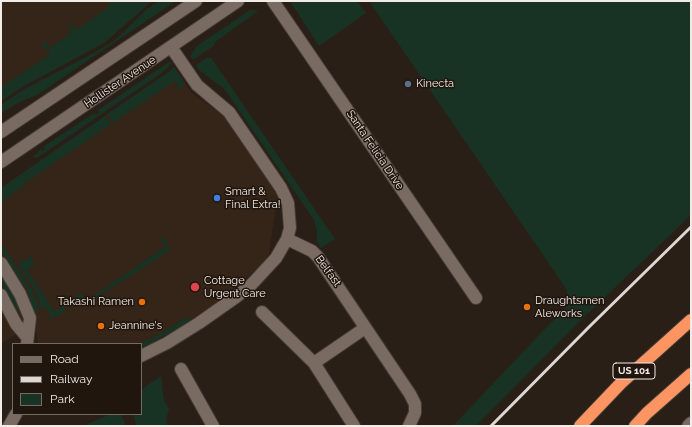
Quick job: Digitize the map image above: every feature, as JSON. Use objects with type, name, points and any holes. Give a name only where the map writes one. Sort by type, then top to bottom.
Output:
[{"type":"highway","name":"US 101","points":[[580,426],[621,383],[691,320]]},
{"type":"highway","points":[[635,426],[691,374]]},
{"type":"street","points":[[1,132],[196,1]]},
{"type":"street","name":"Hollister Avenue","points":[[1,162],[238,1]]},
{"type":"street","name":"Santa Felicia Drive","points":[[273,1],[476,298]]},
{"type":"street","points":[[142,355],[185,332],[251,285],[271,264],[279,253],[287,239],[290,228],[288,203],[281,188],[229,112],[197,85],[171,46]]},
{"type":"street","name":"Belfast","points":[[287,239],[316,254],[341,289],[365,328],[410,394],[415,404],[416,413],[410,426]]},
{"type":"street","points":[[1,263],[16,287],[30,318],[27,340]]},
{"type":"street","points":[[1,295],[16,324],[27,340]]},
{"type":"street","points":[[262,312],[314,363],[354,426]]},
{"type":"street","points":[[314,363],[365,328]]},
{"type":"street","points":[[181,369],[213,426]]},
{"type":"street","points":[[9,426],[15,415]]},
{"type":"shaded area","points":[[1,1],[152,1],[104,43],[22,87],[1,101]]},
{"type":"shaded area","points":[[174,67],[192,93],[226,118],[276,191],[277,197],[269,255],[260,266],[218,302],[171,332],[142,347],[142,343],[38,343],[35,322],[1,344],[1,188]]},
{"type":"green space","points":[[107,1],[152,1],[104,43],[22,87],[1,101],[1,87],[51,54],[48,49],[46,50],[44,48],[42,44],[43,41],[45,41],[50,48],[72,32],[68,25],[69,23],[71,23],[76,30],[110,6]]},
{"type":"green space","points":[[159,1],[176,1],[37,95],[20,102],[1,113],[2,104],[23,90],[114,41],[147,9]]},
{"type":"green space","points":[[290,1],[357,1],[366,13],[319,46]]},
{"type":"green space","points":[[369,1],[691,1],[691,215],[581,320],[476,426],[453,426],[568,306],[567,290]]},
{"type":"green space","points":[[250,10],[258,11],[214,43],[215,45],[193,60],[190,56],[197,46]]},
{"type":"green space","points":[[206,58],[212,59],[335,239],[321,248],[317,242],[317,231],[314,220],[228,94],[223,88],[199,70],[196,65]]},
{"type":"green space","points":[[169,62],[172,63],[163,72],[37,158],[33,157],[41,149],[42,151],[45,150],[43,147],[94,113],[96,115],[99,113],[98,110]]},
{"type":"green space","points":[[174,67],[184,82],[183,86],[176,91],[174,89],[179,86],[175,81],[113,123],[107,114]]},
{"type":"green space","points":[[105,116],[111,124],[21,186],[23,189],[22,191],[20,188],[1,203],[1,188]]},
{"type":"green space","points":[[163,237],[169,247],[165,254],[88,303],[81,304],[76,300],[75,297],[80,293],[86,301],[165,247],[160,239]]},
{"type":"green space","points":[[1,243],[32,290],[40,310],[34,312],[27,290],[1,250]]},
{"type":"green space","points":[[30,256],[35,264],[27,270],[54,311],[64,306],[65,310],[62,314],[50,319],[48,308],[42,309],[35,290],[18,264]]},
{"type":"green space","points":[[1,275],[15,297],[19,313],[1,282]]},
{"type":"green space","points":[[187,317],[190,318],[189,321],[142,347],[142,343]]},
{"type":"green space","points":[[161,376],[164,401],[169,408],[166,420],[167,426],[136,426],[134,415],[142,415],[142,391]]},
{"type":"green space","points":[[109,415],[121,415],[126,426],[83,426]]},
{"type":"railway","points":[[491,426],[691,227]]},
{"type":"place","name":"Kinecta","points":[[408,84]]},
{"type":"place","name":"Smart & Final Extra!","points":[[217,198]]},
{"type":"place","name":"Cottage Urgent Care","points":[[195,287]]},
{"type":"place","name":"Takashi Ramen","points":[[142,302]]},
{"type":"place","name":"Draughtsmen Aleworks","points":[[527,307]]},
{"type":"place","name":"Jeannine's","points":[[101,326]]}]
